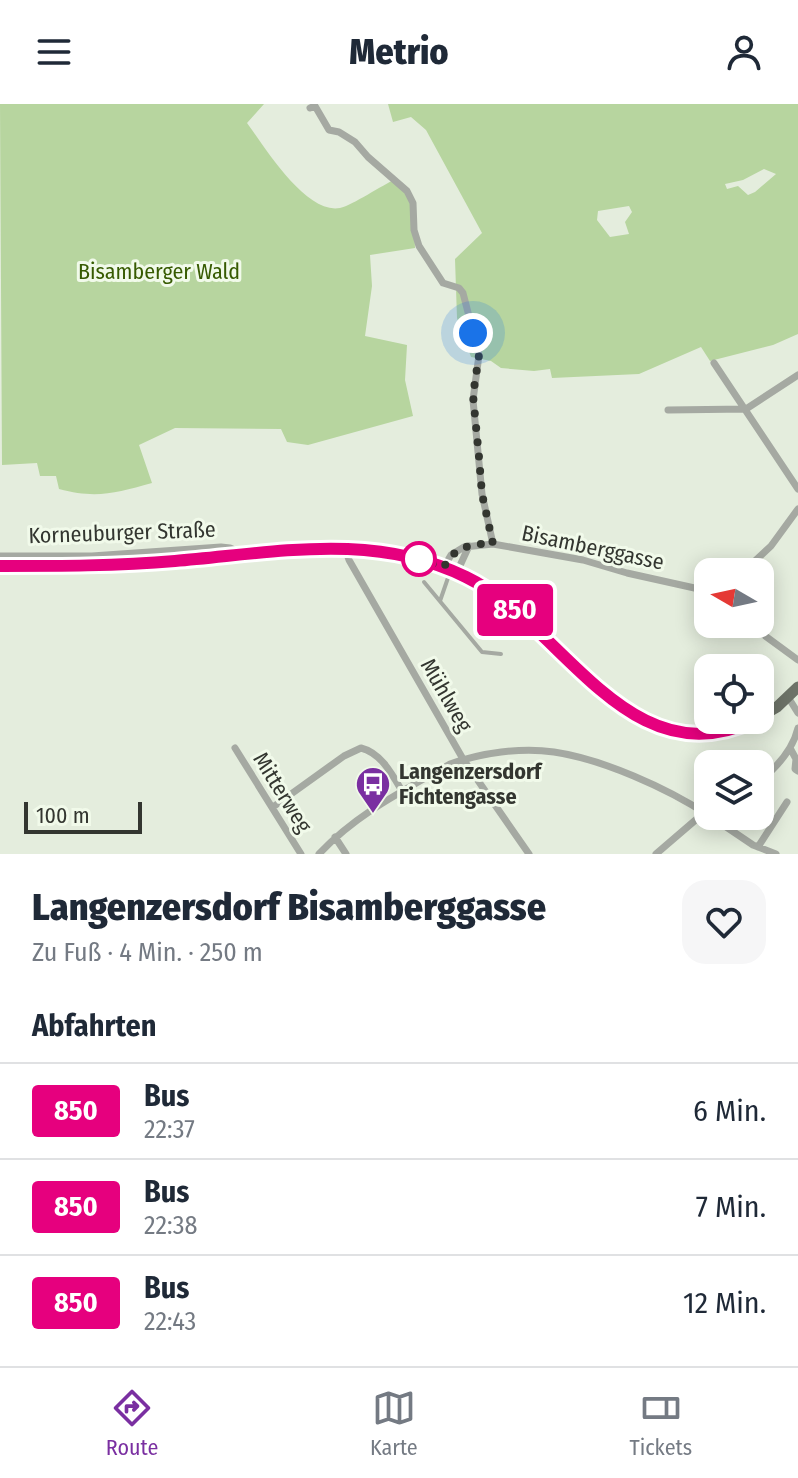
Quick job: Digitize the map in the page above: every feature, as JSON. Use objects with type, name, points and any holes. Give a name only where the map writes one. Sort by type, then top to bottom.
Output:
[{"type":"main road","name":"Korneuburger Straße","points":[[0,566],[135,564],[345,547],[399,554],[479,583],[504,601],[609,698],[643,721],[669,730],[694,733]]},
{"type":"main road","points":[[774,707],[798,687]]},
{"type":"street","points":[[310,108],[315,106],[329,130],[355,142],[407,191],[413,203],[414,230],[419,246],[443,283],[459,288],[463,293],[479,355],[473,400],[482,494],[493,544]]},
{"type":"street","points":[[714,363],[798,489]]},
{"type":"street","points":[[668,410],[746,409],[798,375]]},
{"type":"street","points":[[758,558],[771,546],[798,509]]},
{"type":"street","name":"Bisamberggasse","points":[[469,546],[493,544],[583,560],[694,588]]},
{"type":"street","points":[[450,570],[454,552],[469,546]]},
{"type":"street","points":[[450,570],[469,546]]},
{"type":"street","name":"Korneuburger Straße","points":[[0,556],[92,556],[221,547],[244,555]]},
{"type":"street","name":"Mühlweg","points":[[345,547],[349,560],[463,759],[529,854]]},
{"type":"street","points":[[768,638],[798,660]]},
{"type":"street","points":[[788,697],[798,713]]},
{"type":"street","points":[[774,768],[790,748],[798,728]]},
{"type":"street","name":"Mitterweg","points":[[235,748],[301,854]]},
{"type":"street","points":[[790,748],[797,770]]},
{"type":"street","points":[[273,807],[356,749],[372,752],[388,768],[402,791]]},
{"type":"street","points":[[319,854],[368,810],[402,791],[463,759],[513,751],[555,752],[626,775],[694,808]]},
{"type":"street","points":[[758,847],[787,802]]},
{"type":"street","points":[[656,854],[694,824]]},
{"type":"street","points":[[732,830],[758,847],[776,854]]},
{"type":"street","points":[[335,837],[346,854]]},
{"type":"lane","points":[[440,601],[450,570]]},
{"type":"lane","points":[[424,582],[482,652],[501,654]]},
{"type":"green space","name":"Bisamberger Wald","points":[[0,104],[264,104],[247,123],[287,177],[314,201],[327,207],[340,208],[396,179],[413,197],[415,248],[370,255],[372,286],[365,336],[407,345],[405,380],[413,416],[308,445],[287,442],[281,429],[175,428],[139,445],[152,483],[106,494],[59,489],[56,476],[40,476],[37,463],[2,465]]},
{"type":"green space","points":[[388,104],[798,104],[798,334],[773,345],[710,361],[701,347],[639,374],[552,378],[550,369],[501,368],[491,361],[471,357],[457,318],[455,259],[482,233],[426,130],[411,117],[393,122]],"holes":[[[764,169],[776,174],[755,192],[748,195],[738,186],[727,189],[725,184],[743,180]],[[629,206],[632,212],[625,222],[629,234],[610,237],[597,220],[598,211]]]},
{"type":"bus line","name":"850","points":[[0,566],[153,563],[325,548],[358,548],[399,554],[450,569],[489,590],[622,708],[650,724],[694,734]]},
{"type":"place","name":"Langenzersdorf Fichtengasse","points":[[373,815]]},
{"type":"route","points":[[419,559],[444,567],[454,552],[464,547],[493,544],[482,494],[473,395],[479,355],[473,333]]}]
